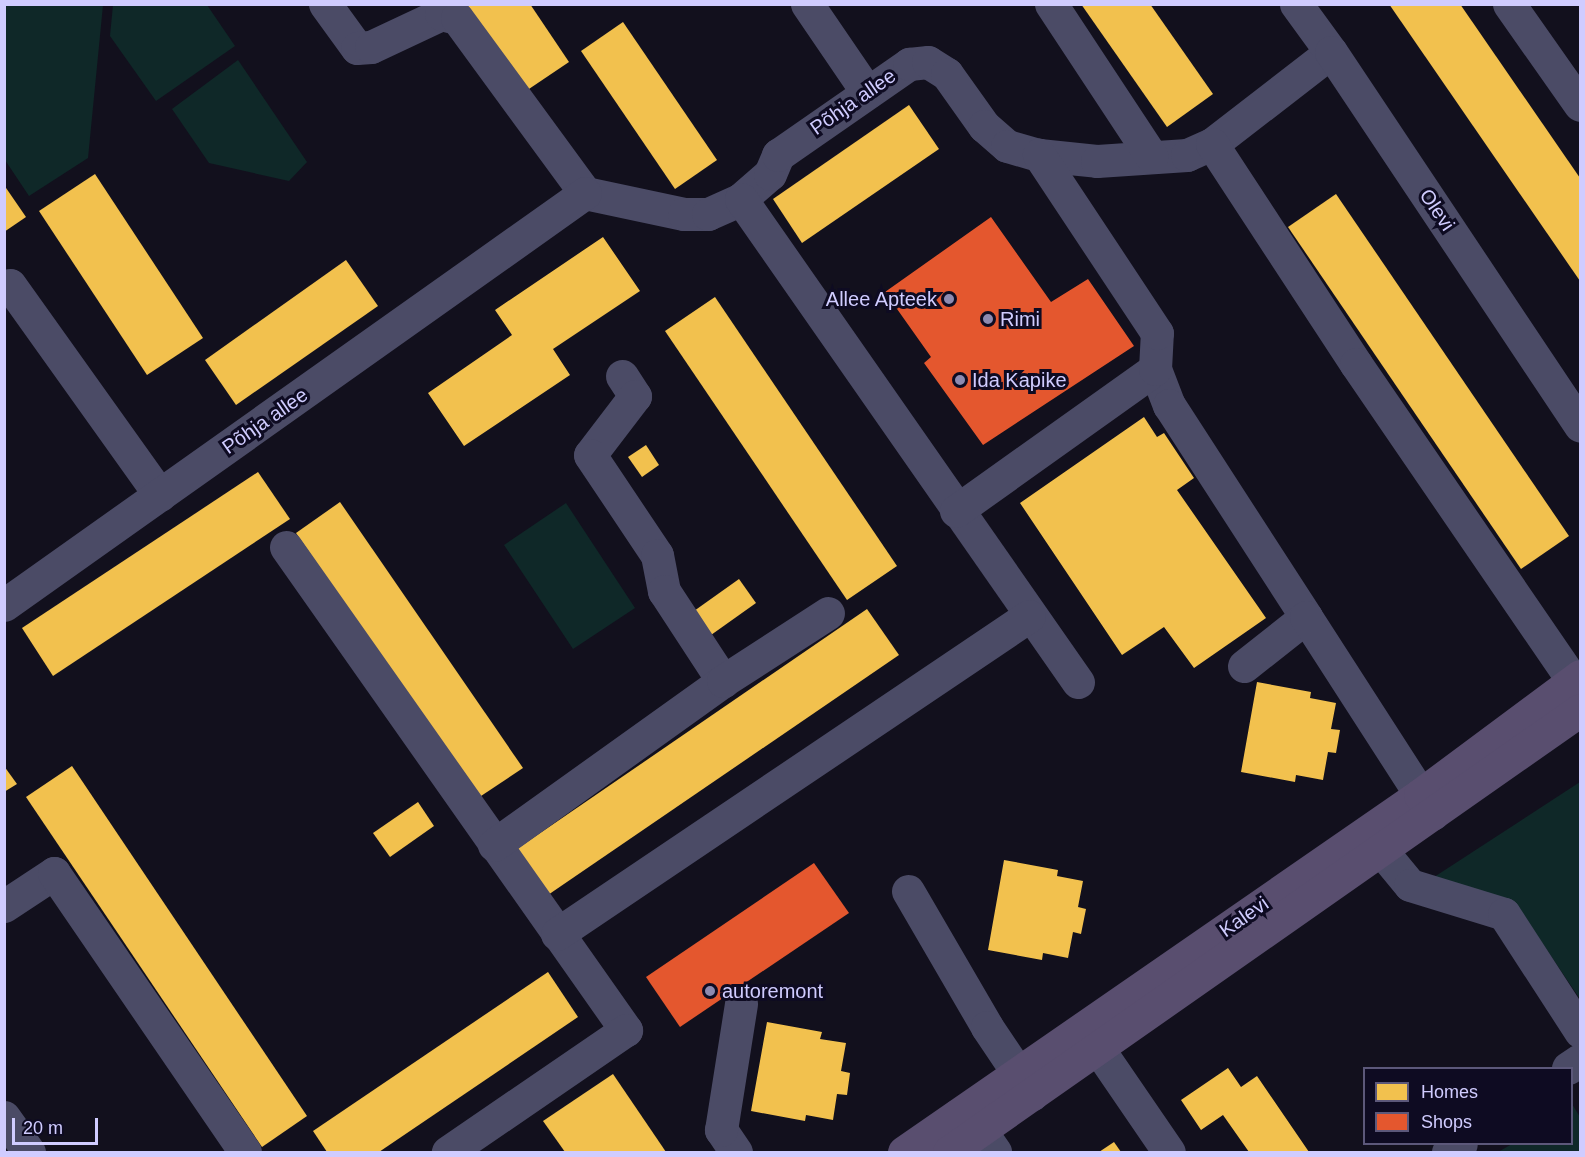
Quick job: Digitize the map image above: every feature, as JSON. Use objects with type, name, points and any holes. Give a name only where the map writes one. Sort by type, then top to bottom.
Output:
[{"type":"main road","name":"Kalevi","points":[[949,1152],[978,1133],[1025,1084],[1426,804],[1579,690]]},
{"type":"main road","name":"Kalevi","points":[[1091,1038],[1381,850],[1426,804]]},
{"type":"main road","name":"Kalevi","points":[[904,1152],[978,1133]]},
{"type":"street","points":[[325,4],[357,48],[371,47],[441,14],[457,18],[585,193]]},
{"type":"street","points":[[807,4],[867,92]]},
{"type":"street","points":[[1051,4],[1152,157]]},
{"type":"street","name":"Olevi","points":[[1296,4],[1331,52],[1579,423]]},
{"type":"street","points":[[1509,4],[1581,105]]},
{"type":"street","name":"Põhja allee","points":[[4,605],[585,193],[684,214],[708,214],[741,199],[770,174],[778,155],[867,92],[909,64],[928,62],[947,74],[984,126],[1007,146],[1039,155],[1097,161],[1187,155],[1212,144],[1331,52]]},
{"type":"street","points":[[1212,144],[1305,288],[1579,690]]},
{"type":"street","points":[[1039,155],[1157,333],[1155,369],[1169,405],[1426,804]]},
{"type":"street","points":[[741,199],[1029,616],[1078,682]]},
{"type":"street","points":[[4,287],[10,285],[160,495]]},
{"type":"street","points":[[956,511],[1155,369]]},
{"type":"street","points":[[622,376],[635,396],[590,455],[657,555],[664,591],[723,681]]},
{"type":"street","points":[[286,547],[626,1030],[448,1152]]},
{"type":"street","points":[[494,845],[723,681],[828,614]]},
{"type":"street","points":[[557,934],[1029,616]]},
{"type":"street","points":[[1244,666],[1306,617]]},
{"type":"street","points":[[1381,850],[1410,885],[1504,914],[1581,1031]]},
{"type":"street","points":[[4,906],[54,873],[245,1152]]},
{"type":"street","points":[[908,891],[1025,1084]]},
{"type":"street","points":[[736,1152],[721,1130],[741,1004]]},
{"type":"street","points":[[1091,1038],[1169,1152]]},
{"type":"street","points":[[4,1117],[29,1152]]},
{"type":"green space","points":[[4,5],[103,5],[88,158],[29,196],[5,160]]},
{"type":"green space","points":[[113,5],[207,5],[235,46],[156,101],[110,36]]},
{"type":"green space","points":[[238,60],[307,162],[289,181],[209,163],[172,109]]},
{"type":"green space","points":[[566,503],[635,608],[573,649],[504,545]]},
{"type":"green space","points":[[1580,782],[1580,999],[1518,907],[1428,881]]},
{"type":"green space","points":[[1573,1106],[1580,1117],[1580,1152],[1498,1152],[1510,1145],[1573,1145]]},
{"type":"building: Homes","points":[[464,4],[530,4],[569,62],[523,93]]},
{"type":"building: Homes","points":[[1081,4],[1150,4],[1213,94],[1167,127]]},
{"type":"building: Homes","points":[[1389,4],[1460,4],[1580,178],[1580,281]]},
{"type":"building: Homes","points":[[623,22],[717,160],[675,189],[581,51]]},
{"type":"building: Homes","points":[[909,105],[939,149],[802,243],[773,199]]},
{"type":"building: Homes","points":[[95,174],[203,338],[147,375],[39,211]]},
{"type":"building: Homes","points":[[4,185],[26,217],[4,232]]},
{"type":"building: Homes","points":[[1336,194],[1569,536],[1521,569],[1288,227]]},
{"type":"building: Homes","points":[[603,237],[640,291],[553,349],[570,375],[464,446],[428,393],[512,335],[495,310]]},
{"type":"building: Homes","points":[[346,260],[378,306],[236,405],[205,360]]},
{"type":"building: Homes","points":[[715,297],[897,566],[847,600],[665,331]]},
{"type":"building: Homes","points":[[1144,417],[1157,437],[1164,433],[1194,478],[1177,490],[1266,618],[1194,668],[1164,627],[1122,655],[1020,503]]},
{"type":"building: Homes","points":[[646,445],[659,465],[642,477],[628,457]]},
{"type":"building: Homes","points":[[258,472],[290,519],[53,676],[22,628]]},
{"type":"building: Homes","points":[[340,502],[523,768],[478,798],[296,533]]},
{"type":"building: Homes","points":[[739,579],[756,603],[711,635],[694,611]]},
{"type":"building: Homes","points":[[867,609],[899,655],[545,897],[514,851]]},
{"type":"building: Homes","points":[[1257,682],[1311,692],[1310,698],[1336,703],[1331,729],[1340,730],[1336,753],[1328,752],[1323,780],[1296,775],[1295,782],[1241,772]]},
{"type":"building: Homes","points":[[4,766],[17,784],[4,792]]},
{"type":"building: Homes","points":[[72,766],[307,1116],[262,1147],[26,797]]},
{"type":"building: Homes","points":[[418,802],[434,826],[390,857],[373,833]]},
{"type":"building: Homes","points":[[1004,860],[1058,870],[1057,876],[1083,881],[1078,907],[1086,909],[1081,934],[1073,932],[1068,958],[1043,953],[1042,960],[988,950]]},
{"type":"building: Homes","points":[[548,972],[578,1017],[379,1152],[327,1152],[313,1131]]},
{"type":"building: Homes","points":[[767,1022],[822,1032],[820,1039],[846,1043],[841,1071],[850,1073],[847,1095],[837,1094],[833,1120],[806,1115],[805,1121],[751,1111]]},
{"type":"building: Homes","points":[[1228,1068],[1241,1087],[1257,1076],[1309,1152],[1249,1152],[1223,1115],[1201,1130],[1181,1100]]},
{"type":"building: Homes","points":[[613,1074],[666,1152],[565,1152],[543,1121]]},
{"type":"building: Homes","points":[[1114,1142],[1121,1152],[1099,1152]]},
{"type":"building: Shops","points":[[991,217],[1051,302],[1088,279],[1134,346],[983,445],[924,363],[931,357],[885,292]]},
{"type":"building: Shops","points":[[814,863],[849,913],[680,1027],[646,977]]},
{"type":"place","name":"Allee Apteek","points":[[949,299]]},
{"type":"place","name":"Rimi","points":[[988,319]]},
{"type":"place","name":"Ida Kapike","points":[[960,380]]},
{"type":"place","name":"autoremont","points":[[710,991]]}]
